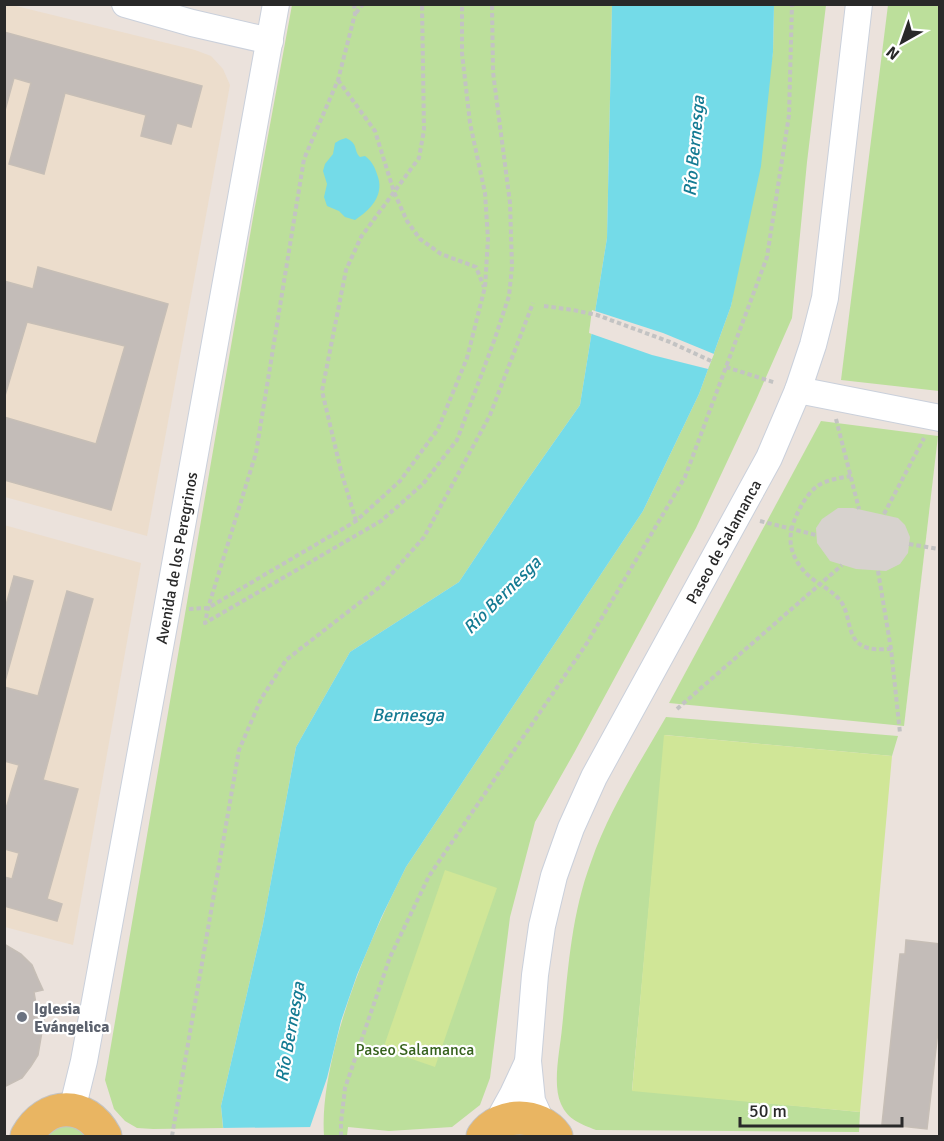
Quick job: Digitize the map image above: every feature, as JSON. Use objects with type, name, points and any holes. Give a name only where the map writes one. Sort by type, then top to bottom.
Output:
[{"type":"main road","points":[[21,1128],[65,1109],[85,1114],[94,1120],[105,1137]]},
{"type":"main road","points":[[490,1130],[512,1118],[527,1118],[553,1132]]},
{"type":"street","points":[[125,4],[192,23],[270,41]]},
{"type":"street","name":"Avenida de los Peregrinos","points":[[72,1110],[86,1049],[276,4]]},
{"type":"street","name":"Paseo de Salamanca","points":[[553,1132],[532,1101],[528,1061],[542,926],[554,876],[571,828],[600,767],[769,458],[787,386],[813,345],[825,298],[859,4]]},
{"type":"street","points":[[787,386],[932,427]]},
{"type":"street","name":"Paseo de Salamanca","points":[[490,1130],[513,1094],[528,1061]]},
{"type":"path","points":[[354,4],[355,14],[338,80],[304,159],[256,453],[205,623],[381,521],[423,484],[457,440],[494,341],[508,296],[512,267],[510,203],[493,72],[492,4]]},
{"type":"path","points":[[355,14],[363,4]]},
{"type":"path","points":[[356,520],[341,471],[322,391],[346,270],[361,237],[419,158],[424,130],[422,4]]},
{"type":"path","points":[[185,609],[208,608],[356,520],[400,481],[438,429],[467,358],[485,287],[488,239],[485,193],[470,123],[462,53],[462,4]]},
{"type":"path","points":[[341,1137],[345,1088],[390,957],[429,876],[587,643],[685,477],[767,257],[789,115],[792,4]]},
{"type":"path","points":[[338,80],[375,131],[394,192],[406,221],[420,240],[441,254],[476,267],[485,287]]},
{"type":"path","points":[[172,1137],[239,750],[261,699],[286,660],[381,586],[424,537],[490,415],[533,303]]},
{"type":"path","points":[[544,306],[597,315],[670,342],[711,361]]},
{"type":"path","points":[[726,367],[787,386]]},
{"type":"path","points":[[835,414],[859,509]]},
{"type":"path","points":[[884,514],[932,427]]},
{"type":"path","points":[[851,476],[831,480],[815,487],[804,501],[790,529],[789,537],[799,565],[811,579],[833,593],[843,604],[855,641],[869,648],[891,649]]},
{"type":"path","points":[[760,521],[816,535]]},
{"type":"path","points":[[909,544],[938,549]]},
{"type":"path","points":[[677,709],[842,565]]},
{"type":"path","points":[[878,571],[891,649],[900,733]]},
{"type":"shaded area","points":[[4,5],[12,5],[195,50],[211,56],[223,69],[230,85],[147,536],[5,497]]},
{"type":"shaded area","points":[[838,508],[853,508],[898,518],[905,525],[910,537],[908,553],[900,564],[886,571],[856,569],[830,561],[817,543],[816,528],[822,519]]},
{"type":"shaded area","points":[[4,525],[141,563],[73,945],[5,927]]},
{"type":"green space","points":[[292,5],[612,5],[607,238],[580,405],[459,582],[350,652],[296,747],[263,924],[221,1106],[223,1128],[137,1128],[125,1121],[114,1109],[105,1080],[254,212]]},
{"type":"green space","name":"Paseo Salamanca","points":[[774,5],[826,5],[807,162],[792,318],[696,528],[535,822],[510,917],[490,1078],[480,1105],[452,1127],[389,1131],[348,1127],[347,1136],[324,1136],[326,1091],[341,1023],[366,955],[406,867],[643,511],[699,394],[731,306],[773,52]]},
{"type":"green space","points":[[888,5],[939,5],[939,391],[841,380]]},
{"type":"green space","points":[[821,421],[938,436],[904,726],[669,703]]},
{"type":"green space","points":[[666,717],[898,736],[892,756],[665,735],[632,1090],[860,1112],[859,1132],[596,1130],[571,1118],[561,1104],[557,1087],[558,1056],[571,944],[584,882],[598,843],[616,806]]},
{"type":"green space","points":[[664,735],[892,756],[860,1112],[632,1091]]},
{"type":"green space","points":[[445,870],[497,888],[435,1067],[383,1049]]},
{"type":"green space","points":[[68,1123],[89,1136],[43,1136]]},
{"type":"water","name":"Bernesga","points":[[612,5],[774,5],[773,52],[761,166],[731,306],[699,394],[643,511],[406,867],[357,975],[341,1021],[327,1078],[307,1136],[224,1136],[221,1106],[263,924],[296,747],[350,652],[459,582],[580,405],[607,238]]},
{"type":"water","points":[[346,138],[353,143],[360,157],[365,156],[372,163],[379,184],[374,202],[355,220],[327,206],[324,197],[327,184],[323,171],[325,164],[333,154],[335,143]]},
{"type":"pier","points":[[592,310],[663,333],[714,354],[708,369],[652,355],[589,333]]},
{"type":"pier","points":[[314,1127],[310,1136],[221,1136],[220,1128]]},
{"type":"building","points":[[4,32],[202,86],[191,127],[177,123],[171,144],[141,136],[146,115],[65,93],[44,174],[9,164],[31,83],[14,78],[4,114]]},
{"type":"building","points":[[38,267],[168,304],[111,510],[4,480],[4,417],[96,444],[125,346],[27,322],[4,399],[4,281],[33,289]]},
{"type":"building","points":[[14,576],[33,581],[4,685],[4,612]]},
{"type":"building","points":[[67,591],[93,599],[43,780],[78,789],[47,899],[62,904],[57,921],[4,906],[4,877],[12,879],[19,853],[4,849],[4,815],[19,765],[4,761],[4,687],[38,696]]},
{"type":"building","points":[[906,940],[940,944],[940,1013],[927,1129],[882,1124],[900,954],[905,954]]},
{"type":"building","name":"Iglesia Evángelica","points":[[4,944],[21,954],[32,965],[43,990],[34,992],[36,1013],[44,1020],[38,1055],[22,1078],[4,1087]]},
{"type":"place","name":"Iglesia Evángelica","points":[[22,1017]]},
{"type":"water label","name":"Río Bernesga","points":[[694,146]]},
{"type":"water label","name":"Río Bernesga","points":[[502,595]]},
{"type":"water label","name":"Río Bernesga","points":[[290,1032]]}]
